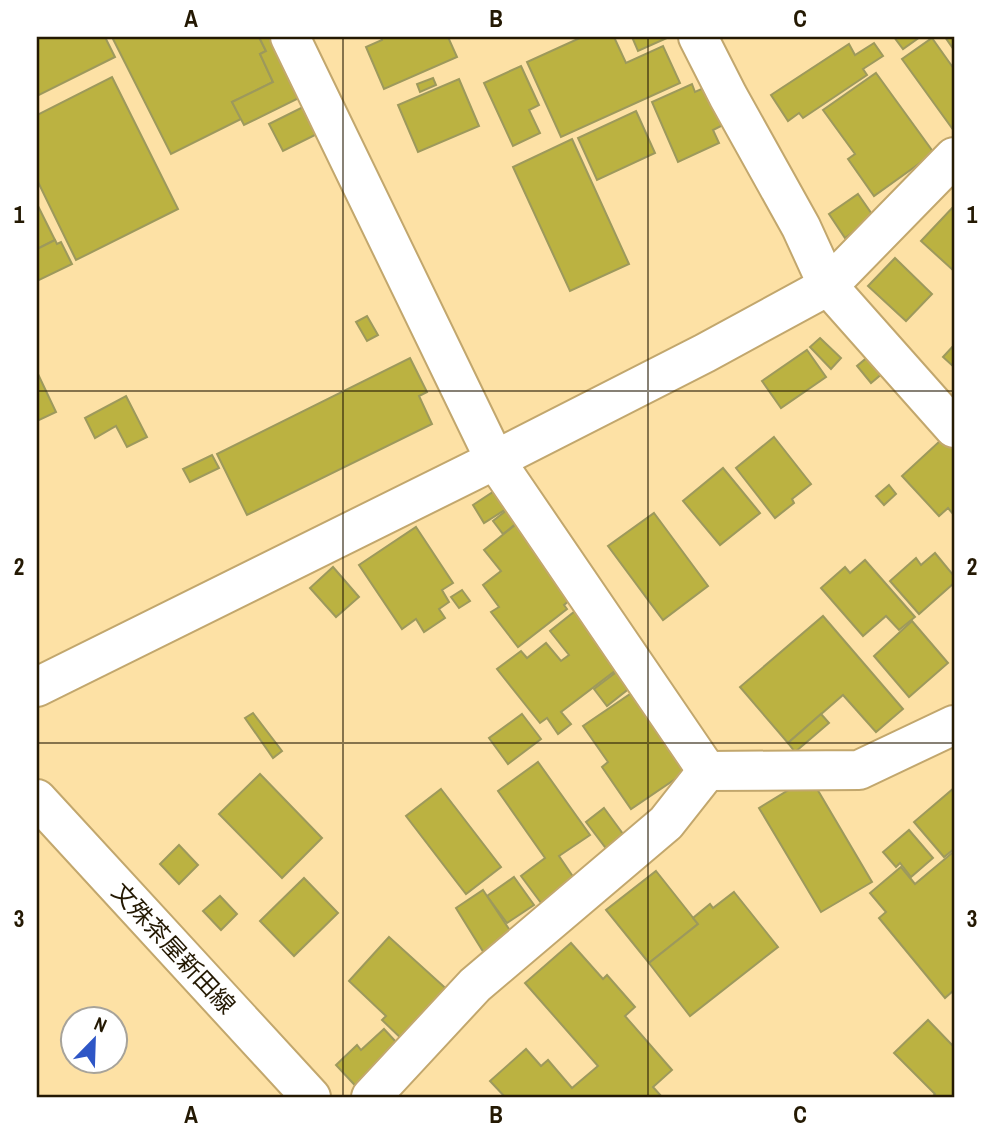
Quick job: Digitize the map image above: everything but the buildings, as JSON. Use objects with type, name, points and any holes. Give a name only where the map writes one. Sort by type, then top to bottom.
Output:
[{"type":"street","points":[[290,37],[495,460],[707,771]]},
{"type":"street","points":[[698,37],[801,227],[828,286],[954,428]]},
{"type":"street","points":[[37,687],[495,460],[705,353],[828,286],[954,157]]},
{"type":"street","points":[[707,771],[859,770],[954,725]]},
{"type":"street","points":[[371,1097],[475,985],[666,823],[707,771]]},
{"type":"street","name":"文殊茶屋新田線","points":[[37,799],[312,1097]]}]
